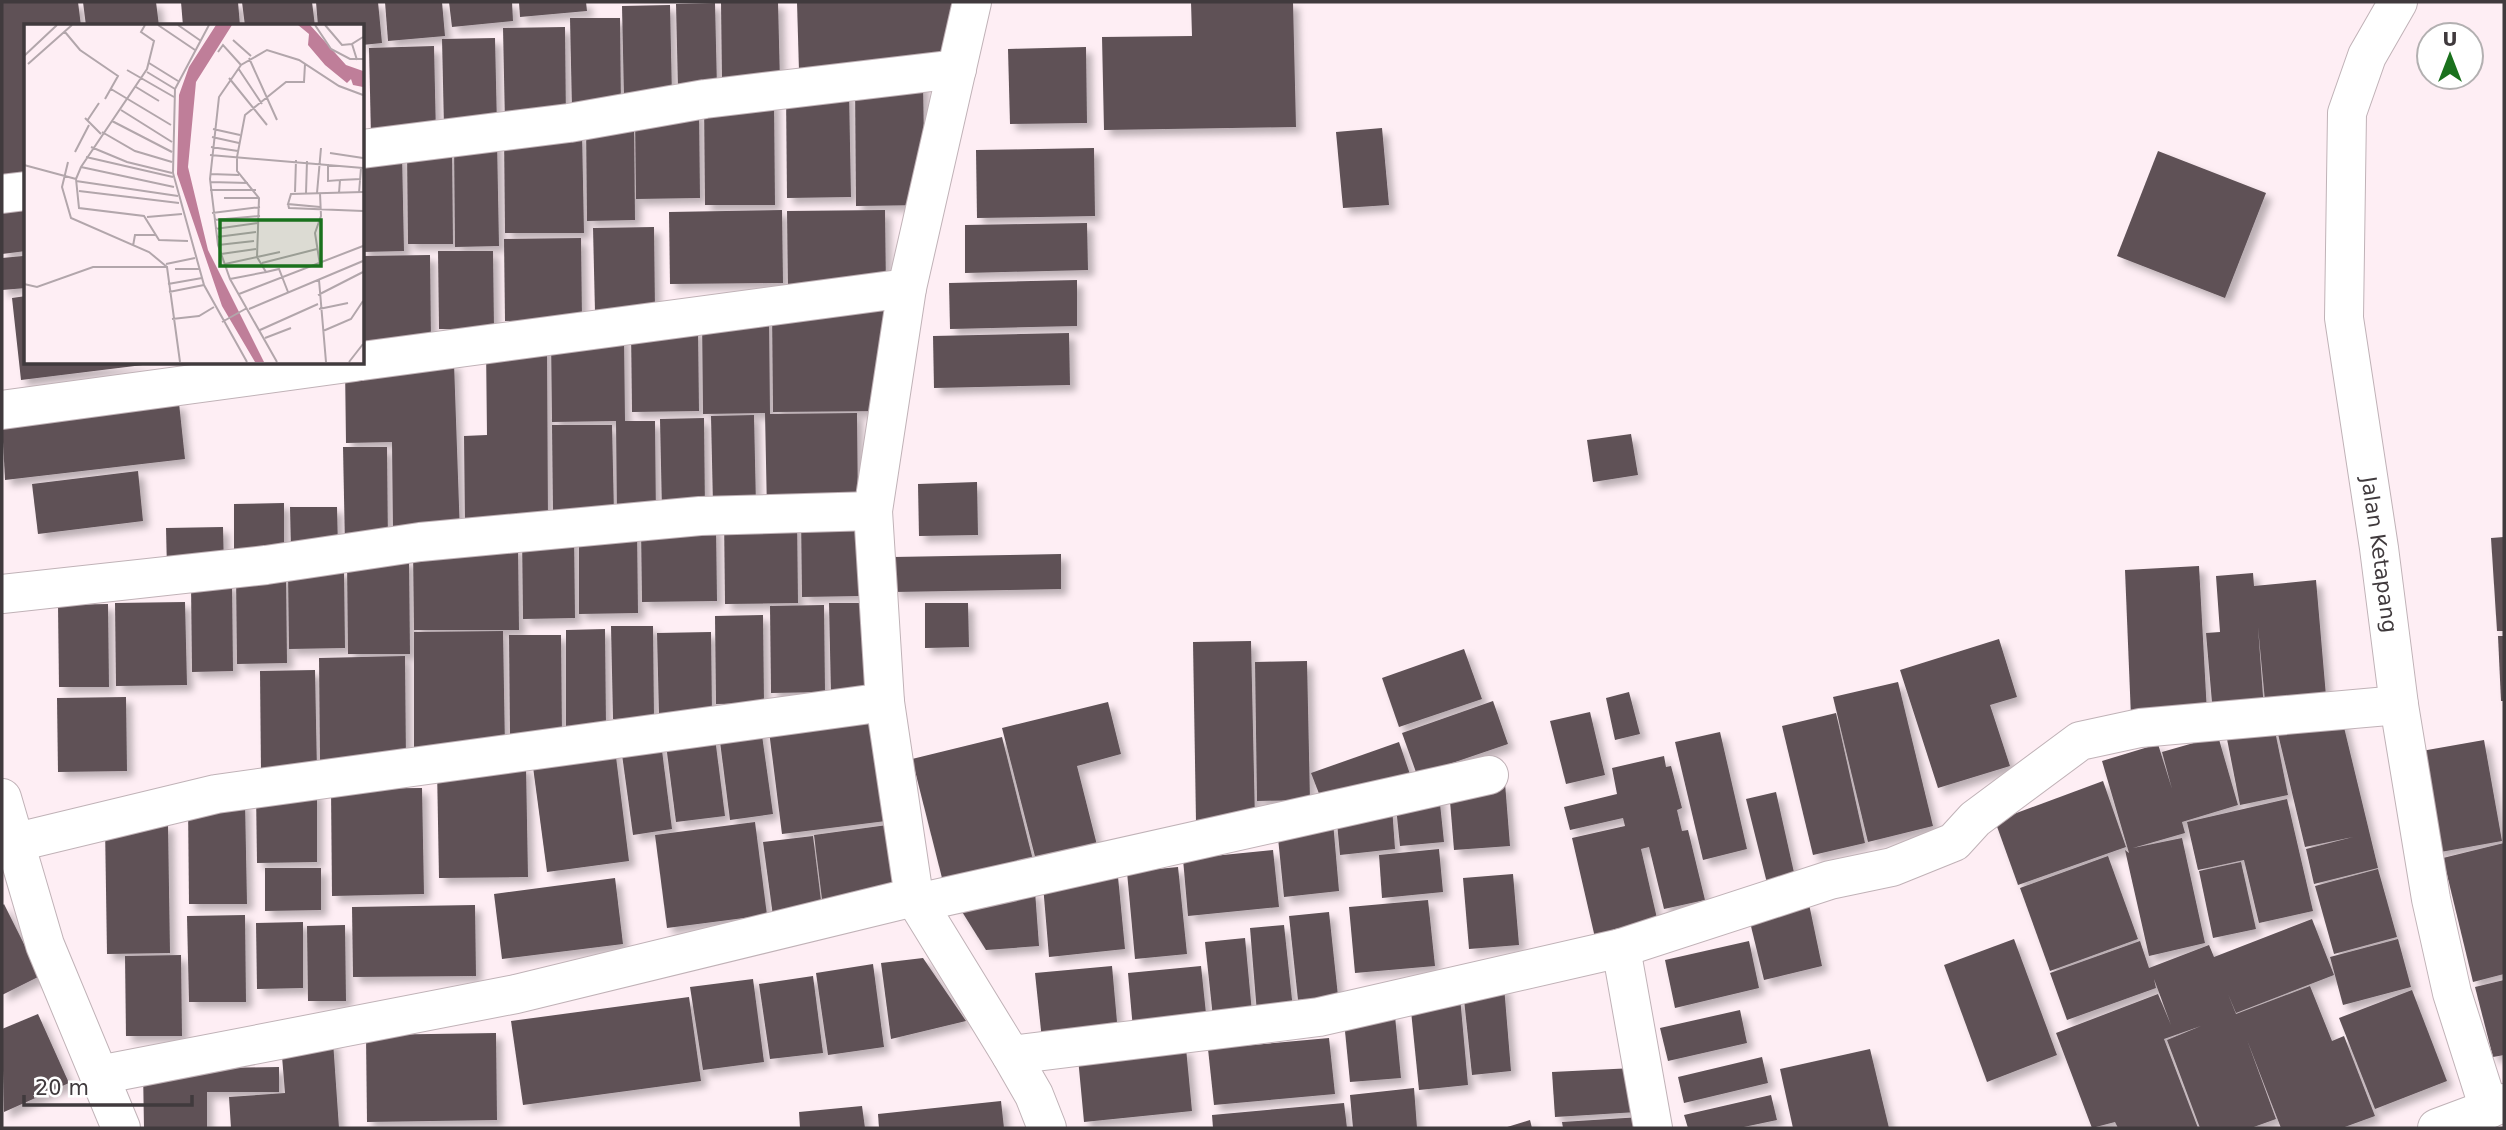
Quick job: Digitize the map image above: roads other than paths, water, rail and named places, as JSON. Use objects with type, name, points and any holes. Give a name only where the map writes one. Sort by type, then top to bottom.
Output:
[{"type":"street","points":[[972,2],[907,288],[873,511],[885,702],[916,900],[1034,1095],[1047,1128]]},
{"type":"street","name":"Jalan Ketapang","points":[[2398,2],[2367,56],[2347,113],[2344,318],[2379,548],[2399,705],[2431,899],[2452,993],[2497,1106]]},
{"type":"street","points":[[364,149],[569,124],[705,99],[957,69]]},
{"type":"street","points":[[2,194],[24,191]]},
{"type":"street","points":[[364,361],[907,288]]},
{"type":"street","points":[[2,410],[340,364]]},
{"type":"street","points":[[2,594],[266,565],[420,542],[700,516],[873,511]]},
{"type":"street","points":[[13,843],[216,794],[885,702]]},
{"type":"street","points":[[1011,1055],[1319,1017],[1621,948],[1830,880],[1892,867],[1954,842],[1975,819],[2080,741],[2140,728],[2399,705]]},
{"type":"street","points":[[99,1075],[516,994],[916,900],[1489,775]]},
{"type":"street","points":[[2,798],[13,843],[45,944],[121,1128]]},
{"type":"street","points":[[1621,948],[1653,1128]]},
{"type":"street","points":[[2437,1128],[2497,1106]]}]
